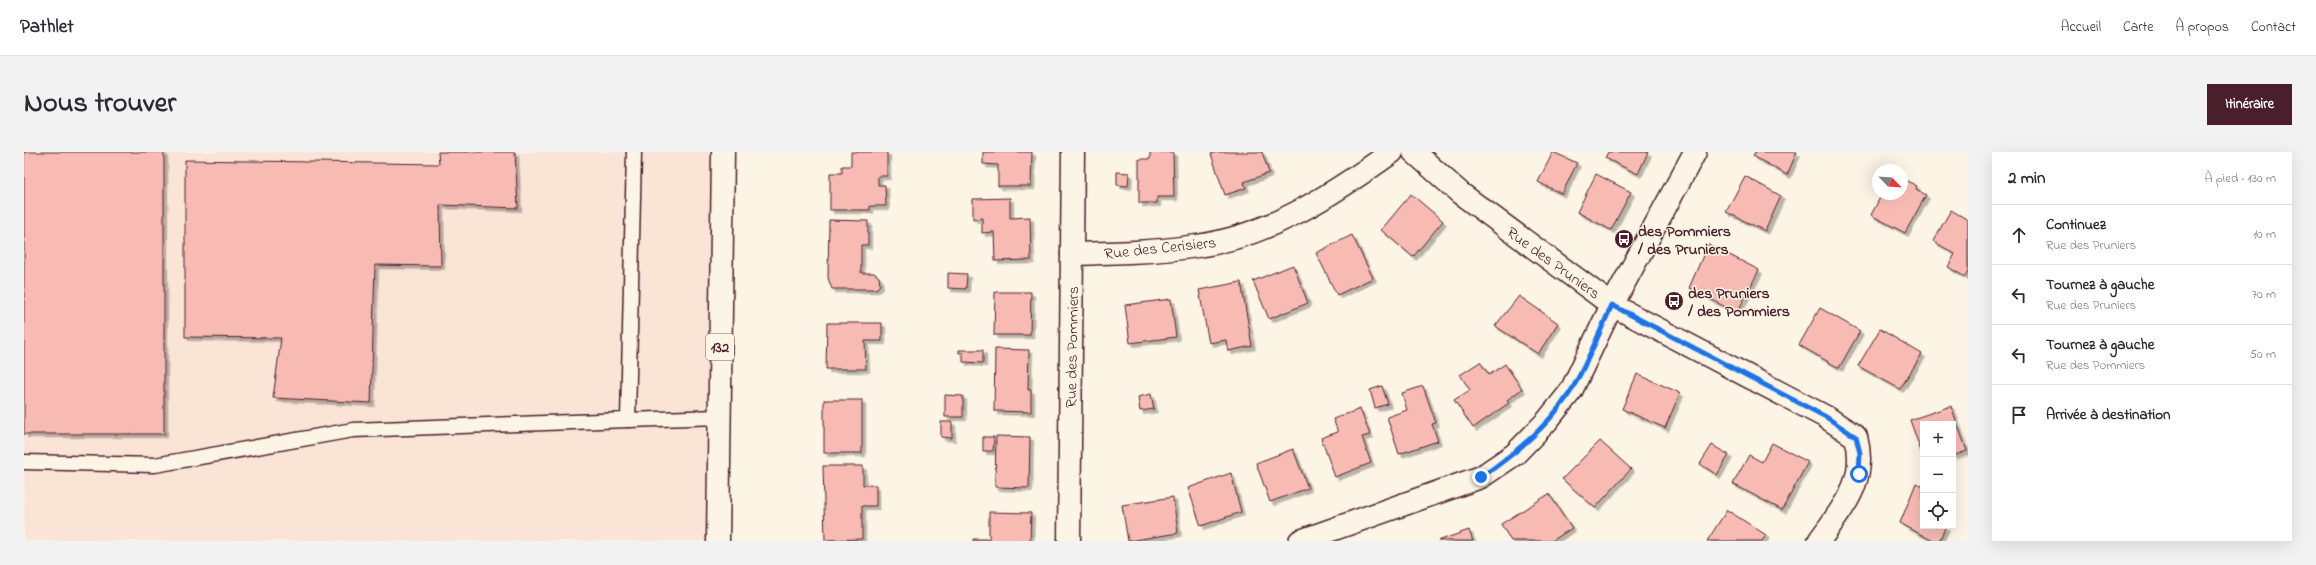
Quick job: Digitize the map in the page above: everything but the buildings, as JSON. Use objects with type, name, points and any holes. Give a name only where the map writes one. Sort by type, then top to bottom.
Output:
[{"type":"street","name":"132","points":[[718,541],[722,152]]},
{"type":"street","name":"Rue des Pommiers","points":[[1069,541],[1073,152]]},
{"type":"street","name":"Rue des Cerisiers","points":[[1072,254],[1138,252],[1198,246],[1244,235],[1283,220],[1344,186],[1392,152]]},
{"type":"street","name":"Rue des Pruniers","points":[[1414,152],[1460,193],[1612,305],[1826,417],[1856,437],[1860,453],[1859,474],[1851,495],[1819,541]]},
{"type":"street","points":[[1300,541],[1481,477],[1515,454],[1547,421],[1571,391],[1612,305],[1695,152]]},
{"type":"lane","points":[[628,420],[634,152]]},
{"type":"lane","points":[[24,462],[155,465],[353,430],[719,417]]},
{"type":"shaded area","points":[[24,152],[722,152],[718,541],[24,541]]},
{"type":"place","name":"des Pommiers / des Pruniers","points":[[1624,239]]},
{"type":"place","name":"des Pruniers / des Pommiers","points":[[1674,301]]},
{"type":"route","points":[[1481,477],[1515,454],[1547,421],[1571,391],[1612,305],[1826,417],[1856,437],[1860,453],[1859,474]]}]
